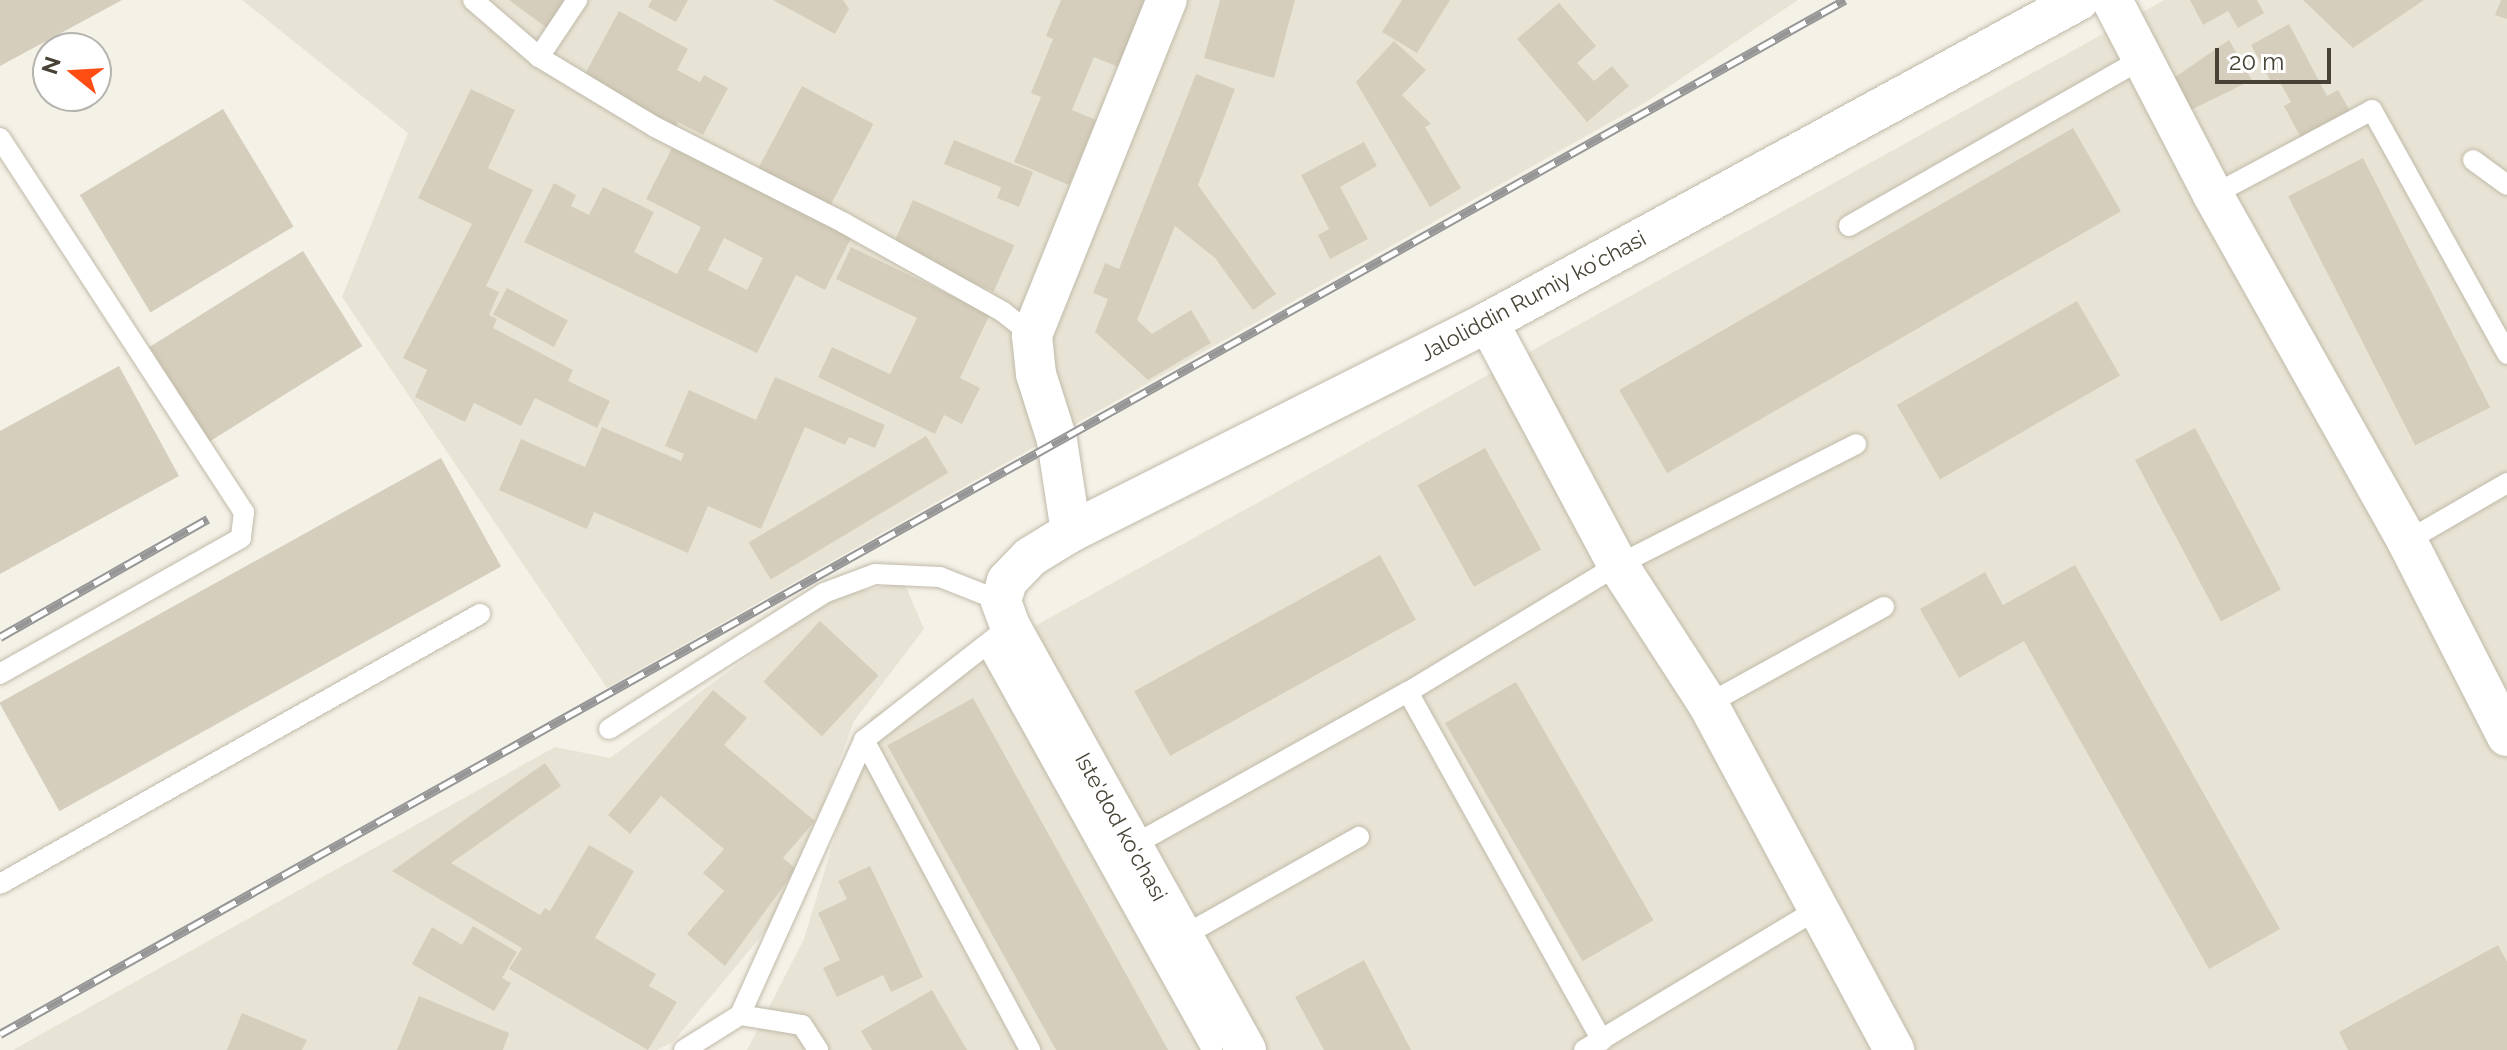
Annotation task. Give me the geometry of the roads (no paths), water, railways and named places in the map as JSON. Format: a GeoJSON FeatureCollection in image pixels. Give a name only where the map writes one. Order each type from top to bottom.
{"type":"FeatureCollection","features":[{"type":"Feature","properties":{"kind":"street"},"geometry":{"type":"LineString","coordinates":[[1071,532],[1032,335],[1167,0]]}},
{"type":"Feature","properties":{"kind":"street","name":"Jaloliddin Rumiy koʻchasi"},"geometry":{"type":"LineString","coordinates":[[999,624],[1007,581],[1030,557],[1071,532],[1488,322],[2079,0]]}},
{"type":"Feature","properties":{"kind":"street"},"geometry":{"type":"LineString","coordinates":[[2112,0],[2213,195],[2407,541],[2507,736]]}},
{"type":"Feature","properties":{"kind":"street"},"geometry":{"type":"LineString","coordinates":[[1488,322],[1618,565],[1708,704],[1894,1050]]}},
{"type":"Feature","properties":{"kind":"street","name":"Iste'dod ko'chasi"},"geometry":{"type":"LineString","coordinates":[[999,624],[1132,846],[1246,1050]]}},
{"type":"Feature","properties":{"kind":"lane"},"geometry":{"type":"LineString","coordinates":[[473,0],[539,57],[655,127],[1003,312],[1032,335]]}},
{"type":"Feature","properties":{"kind":"lane"},"geometry":{"type":"LineString","coordinates":[[539,57],[577,0]]}},
{"type":"Feature","properties":{"kind":"lane"},"geometry":{"type":"LineString","coordinates":[[1849,226],[2142,59]]}},
{"type":"Feature","properties":{"kind":"lane"},"geometry":{"type":"LineString","coordinates":[[2213,195],[2372,110],[2507,354]]}},
{"type":"Feature","properties":{"kind":"lane"},"geometry":{"type":"LineString","coordinates":[[0,138],[244,512],[241,538],[0,674]]}},
{"type":"Feature","properties":{"kind":"lane"},"geometry":{"type":"LineString","coordinates":[[2473,160],[2507,185]]}},
{"type":"Feature","properties":{"kind":"lane"},"geometry":{"type":"LineString","coordinates":[[1132,846],[1408,692],[1618,565],[1856,444]]}},
{"type":"Feature","properties":{"kind":"lane"},"geometry":{"type":"LineString","coordinates":[[2407,541],[2507,483]]}},
{"type":"Feature","properties":{"kind":"lane"},"geometry":{"type":"LineString","coordinates":[[609,729],[824,593],[875,574],[940,577],[999,624],[1212,1050]]}},
{"type":"Feature","properties":{"kind":"lane"},"geometry":{"type":"LineString","coordinates":[[1708,704],[1884,607]]}},
{"type":"Feature","properties":{"kind":"lane"},"geometry":{"type":"LineString","coordinates":[[0,884],[480,614]]}},
{"type":"Feature","properties":{"kind":"lane"},"geometry":{"type":"LineString","coordinates":[[684,1050],[740,1015],[864,740],[999,624]]}},
{"type":"Feature","properties":{"kind":"lane"},"geometry":{"type":"LineString","coordinates":[[1408,692],[1593,1045],[1819,908]]}},
{"type":"Feature","properties":{"kind":"lane"},"geometry":{"type":"LineString","coordinates":[[864,740],[1030,1050]]}},
{"type":"Feature","properties":{"kind":"lane"},"geometry":{"type":"LineString","coordinates":[[1183,936],[1359,837]]}},
{"type":"Feature","properties":{"kind":"lane"},"geometry":{"type":"LineString","coordinates":[[740,1015],[802,1025],[818,1050]]}},
{"type":"Feature","properties":{"kind":"railway"},"geometry":{"type":"LineString","coordinates":[[0,1034],[1845,0]]}},
{"type":"Feature","properties":{"kind":"railway"},"geometry":{"type":"LineString","coordinates":[[0,637],[208,519]]}}]}
